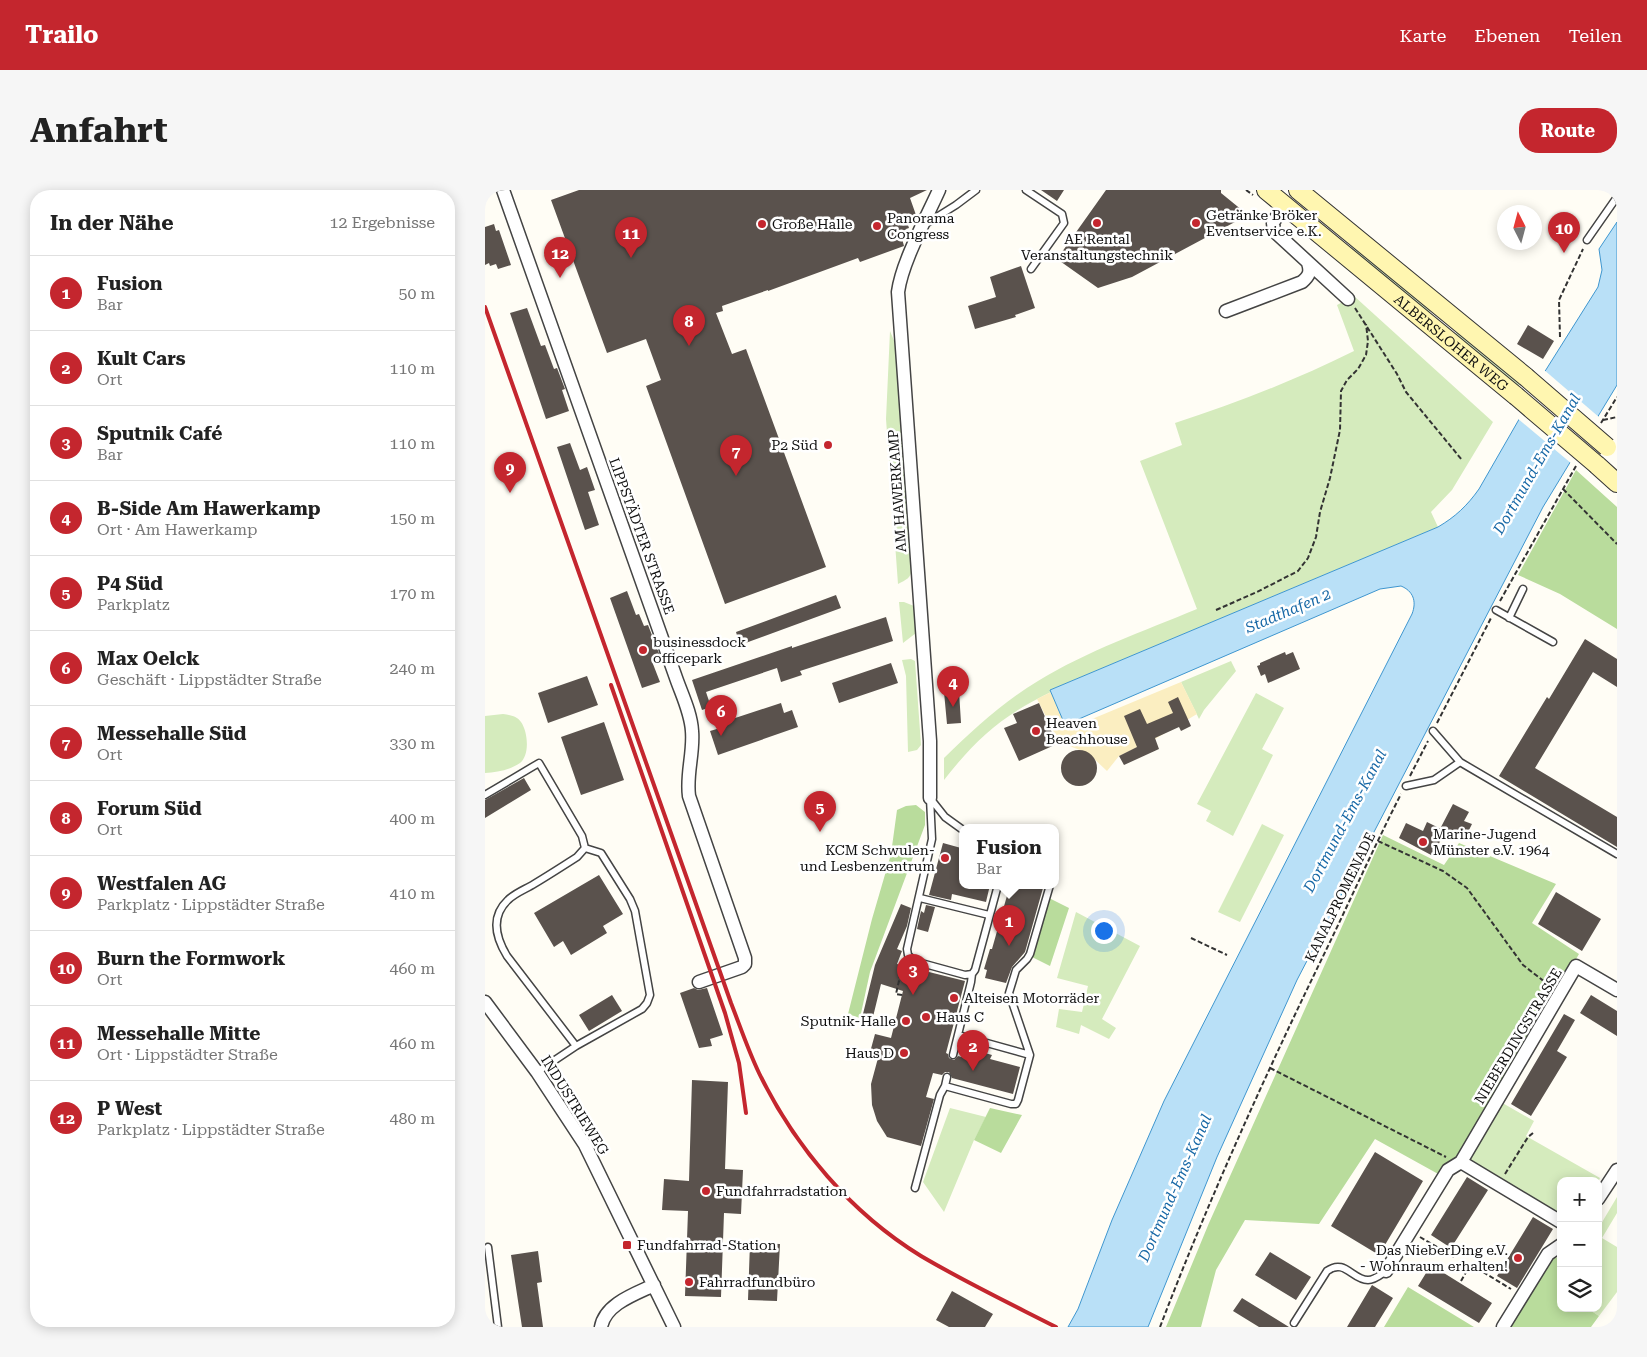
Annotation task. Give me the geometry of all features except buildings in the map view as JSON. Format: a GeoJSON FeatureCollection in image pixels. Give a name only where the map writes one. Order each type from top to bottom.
{"type":"FeatureCollection","features":[{"type":"Feature","properties":{"kind":"main road","name":"ALBERSLOHER WEG"},"geometry":{"type":"LineString","coordinates":[[1266,190],[1516,396],[1617,483]]}},
{"type":"Feature","properties":{"kind":"main road","name":"ALBERSLOHER WEG"},"geometry":{"type":"LineString","coordinates":[[1284,204],[1297,190],[1612,451]]}},
{"type":"Feature","properties":{"kind":"street","name":"LIPPSTÄDTER STRASSE"},"geometry":{"type":"LineString","coordinates":[[503,190],[691,723],[692,741],[687,786],[689,796],[745,958],[745,964],[742,967],[699,982]]}},
{"type":"Feature","properties":{"kind":"street","name":"AM HAWERKAMP"},"geometry":{"type":"LineString","coordinates":[[930,798],[930,741],[898,301],[899,281],[939,190]]}},
{"type":"Feature","properties":{"kind":"street","name":"ALBERSLOHER WEG"},"geometry":{"type":"LineString","coordinates":[[1284,204],[1276,214],[1273,223],[1274,231],[1348,299]]}},
{"type":"Feature","properties":{"kind":"street"},"geometry":{"type":"LineString","coordinates":[[1227,311],[1302,282],[1308,276],[1310,270],[1308,263]]}},
{"type":"Feature","properties":{"kind":"street","name":"NIEBERDINGSTRASSE"},"geometry":{"type":"LineString","coordinates":[[1386,1271],[1448,1170],[1461,1162],[1577,966],[1617,990]]}},
{"type":"Feature","properties":{"kind":"street","name":"INDUSTRIEWEG"},"geometry":{"type":"LineString","coordinates":[[485,1002],[537,1072],[585,1145],[674,1327]]}},
{"type":"Feature","properties":{"kind":"street"},"geometry":{"type":"LineString","coordinates":[[1461,1162],[1557,1220]]}},
{"type":"Feature","properties":{"kind":"street"},"geometry":{"type":"LineString","coordinates":[[1602,1193],[1617,1170]]}},
{"type":"Feature","properties":{"kind":"street"},"geometry":{"type":"LineString","coordinates":[[1503,1327],[1548,1254],[1557,1248]]}},
{"type":"Feature","properties":{"kind":"street"},"geometry":{"type":"LineString","coordinates":[[601,1327],[602,1322],[618,1304],[654,1285]]}},
{"type":"Feature","properties":{"kind":"lane"},"geometry":{"type":"LineString","coordinates":[[923,225],[957,205],[977,190]]}},
{"type":"Feature","properties":{"kind":"lane"},"geometry":{"type":"LineString","coordinates":[[1026,190],[1062,214],[1063,223],[1031,269]]}},
{"type":"Feature","properties":{"kind":"lane"},"geometry":{"type":"LineString","coordinates":[[1587,240],[1617,196]]}},
{"type":"Feature","properties":{"kind":"lane"},"geometry":{"type":"LineString","coordinates":[[1509,618],[1523,589]]}},
{"type":"Feature","properties":{"kind":"lane"},"geometry":{"type":"LineString","coordinates":[[1496,610],[1553,642]]}},
{"type":"Feature","properties":{"kind":"lane"},"geometry":{"type":"LineString","coordinates":[[1433,731],[1460,762],[1617,854]]}},
{"type":"Feature","properties":{"kind":"lane"},"geometry":{"type":"LineString","coordinates":[[1406,786],[1434,780],[1460,762]]}},
{"type":"Feature","properties":{"kind":"lane"},"geometry":{"type":"LineString","coordinates":[[485,795],[539,763],[582,836],[585,848]]}},
{"type":"Feature","properties":{"kind":"lane"},"geometry":{"type":"LineString","coordinates":[[930,798],[945,817],[959,827]]}},
{"type":"Feature","properties":{"kind":"lane","name":"AM HAWERKAMP"},"geometry":{"type":"LineString","coordinates":[[908,955],[907,949],[932,839],[930,798]]}},
{"type":"Feature","properties":{"kind":"lane"},"geometry":{"type":"LineString","coordinates":[[575,1046],[499,944],[496,922],[499,911],[508,900],[577,857],[585,848]]}},
{"type":"Feature","properties":{"kind":"lane"},"geometry":{"type":"LineString","coordinates":[[537,1072],[575,1046],[642,1009],[650,995],[639,928],[630,899],[601,853],[585,848]]}},
{"type":"Feature","properties":{"kind":"lane"},"geometry":{"type":"LineString","coordinates":[[953,1055],[971,982],[971,974],[975,970],[997,889]]}},
{"type":"Feature","properties":{"kind":"lane"},"geometry":{"type":"LineString","coordinates":[[945,1086],[1016,1104],[1030,1055],[1009,993],[1016,970],[1027,959],[1049,889]]}},
{"type":"Feature","properties":{"kind":"lane"},"geometry":{"type":"LineString","coordinates":[[920,898],[989,915]]}},
{"type":"Feature","properties":{"kind":"lane"},"geometry":{"type":"LineString","coordinates":[[908,955],[914,961],[971,974]]}},
{"type":"Feature","properties":{"kind":"lane"},"geometry":{"type":"LineString","coordinates":[[959,1036],[1030,1055]]}},
{"type":"Feature","properties":{"kind":"lane"},"geometry":{"type":"LineString","coordinates":[[915,1188],[940,1095],[945,1086],[947,1076]]}},
{"type":"Feature","properties":{"kind":"lane"},"geometry":{"type":"LineString","coordinates":[[488,1247],[497,1327]]}},
{"type":"Feature","properties":{"kind":"lane"},"geometry":{"type":"LineString","coordinates":[[1294,1322],[1327,1271],[1331,1268],[1339,1266],[1367,1280],[1374,1279],[1386,1271]]}},
{"type":"Feature","properties":{"kind":"path"},"geometry":{"type":"LineString","coordinates":[[1560,337],[1559,300],[1587,240]]}},
{"type":"Feature","properties":{"kind":"path"},"geometry":{"type":"LineString","coordinates":[[1348,299],[1366,324],[1406,392],[1461,460]]}},
{"type":"Feature","properties":{"kind":"path"},"geometry":{"type":"LineString","coordinates":[[1216,610],[1298,571],[1308,558],[1316,537],[1320,512],[1330,478],[1340,430],[1341,390],[1347,380],[1358,369],[1366,355],[1368,341],[1366,324]]}},
{"type":"Feature","properties":{"kind":"path"},"geometry":{"type":"LineString","coordinates":[[1617,397],[1613,403],[1617,406]]}},
{"type":"Feature","properties":{"kind":"path"},"geometry":{"type":"LineString","coordinates":[[1603,420],[1617,417]]}},
{"type":"Feature","properties":{"kind":"path","name":"KANALPROMENADE"},"geometry":{"type":"LineString","coordinates":[[1160,1327],[1185,1260],[1270,1068],[1378,841],[1412,771],[1496,610],[1563,489],[1617,544]]}},
{"type":"Feature","properties":{"kind":"path"},"geometry":{"type":"LineString","coordinates":[[1378,841],[1443,871],[1467,888],[1523,965],[1560,993]]}},
{"type":"Feature","properties":{"kind":"path"},"geometry":{"type":"LineString","coordinates":[[1191,938],[1227,955]]}},
{"type":"Feature","properties":{"kind":"path"},"geometry":{"type":"LineString","coordinates":[[902,995],[896,994],[904,960],[908,955]]}},
{"type":"Feature","properties":{"kind":"path"},"geometry":{"type":"LineString","coordinates":[[1270,1068],[1447,1157]]}},
{"type":"Feature","properties":{"kind":"path"},"geometry":{"type":"LineString","coordinates":[[1498,1185],[1533,1133]]}},
{"type":"Feature","properties":{"kind":"path"},"geometry":{"type":"LineString","coordinates":[[1411,1232],[1454,1257]]}},
{"type":"Feature","properties":{"kind":"path"},"geometry":{"type":"LineString","coordinates":[[1461,1281],[1470,1265]]}},
{"type":"Feature","properties":{"kind":"path"},"geometry":{"type":"LineString","coordinates":[[1483,1272],[1523,1296]]}},
{"type":"Feature","properties":{"kind":"green space"},"geometry":{"type":"Polygon","coordinates":[[[1326,227],[1346,244],[1380,264],[1432,307],[1428,315],[1324,230],[1326,227]]]}},
{"type":"Feature","properties":{"kind":"green space"},"geometry":{"type":"Polygon","coordinates":[[[1354,296],[1493,422],[1452,490],[1431,512],[1438,527],[1050,690],[1051,692],[1004,719],[991,729],[967,752],[944,780],[944,758],[989,717],[1025,689],[1076,660],[1197,609],[1140,461],[1182,445],[1175,423],[1266,390],[1354,351],[1337,305],[1354,296]]]}},
{"type":"Feature","properties":{"kind":"green space"},"geometry":{"type":"Polygon","coordinates":[[[1459,329],[1521,381],[1517,389],[1454,337],[1459,329]]]}},
{"type":"Feature","properties":{"kind":"green space"},"geometry":{"type":"Polygon","coordinates":[[[890,331],[895,343],[898,375],[912,569],[909,577],[898,584],[886,419],[890,331]]]}},
{"type":"Feature","properties":{"kind":"green space"},"geometry":{"type":"Polygon","coordinates":[[[1576,470],[1617,507],[1617,629],[1560,594],[1518,575],[1576,470]]]}},
{"type":"Feature","properties":{"kind":"green space"},"geometry":{"type":"Polygon","coordinates":[[[899,602],[914,606],[916,633],[903,643],[899,602]]]}},
{"type":"Feature","properties":{"kind":"green space"},"geometry":{"type":"Polygon","coordinates":[[[911,659],[915,661],[921,745],[917,750],[908,752],[906,676],[902,660],[911,659]]]}},
{"type":"Feature","properties":{"kind":"green space"},"geometry":{"type":"Polygon","coordinates":[[[1231,661],[1236,671],[1204,710],[1199,719],[1181,682],[1231,661]]]}},
{"type":"Feature","properties":{"kind":"green space"},"geometry":{"type":"Polygon","coordinates":[[[1256,693],[1284,708],[1262,749],[1273,755],[1233,836],[1206,821],[1211,811],[1197,804],[1256,693]]]}},
{"type":"Feature","properties":{"kind":"green space"},"geometry":{"type":"Polygon","coordinates":[[[511,715],[519,720],[525,732],[527,749],[520,763],[499,771],[485,773],[485,716],[511,715]]]}},
{"type":"Feature","properties":{"kind":"green space"},"geometry":{"type":"Polygon","coordinates":[[[916,805],[925,812],[925,825],[870,972],[860,1018],[848,1014],[891,854],[897,810],[906,806],[916,805]]]}},
{"type":"Feature","properties":{"kind":"green space"},"geometry":{"type":"Polygon","coordinates":[[[1262,824],[1284,835],[1240,922],[1218,912],[1262,824]]]}},
{"type":"Feature","properties":{"kind":"green space"},"geometry":{"type":"Polygon","coordinates":[[[1383,835],[1444,865],[1459,843],[1556,884],[1532,923],[1579,954],[1459,1158],[1440,1175],[1375,1139],[1319,1224],[1245,1220],[1216,1270],[1201,1327],[1166,1327],[1209,1223],[1383,835]]]}},
{"type":"Feature","properties":{"kind":"green space"},"geometry":{"type":"Polygon","coordinates":[[[1049,898],[1069,908],[1050,966],[1032,957],[1049,898]]]}},
{"type":"Feature","properties":{"kind":"green space"},"geometry":{"type":"Polygon","coordinates":[[[1076,912],[1140,946],[1102,1019],[1116,1028],[1109,1039],[1081,1025],[1079,1034],[1056,1027],[1059,1009],[1082,1012],[1088,986],[1057,978],[1076,912]]]}},
{"type":"Feature","properties":{"kind":"green space"},"geometry":{"type":"Polygon","coordinates":[[[1499,1101],[1534,1121],[1526,1136],[1598,1177],[1557,1177],[1557,1213],[1466,1161],[1499,1101]]]}},
{"type":"Feature","properties":{"kind":"green space"},"geometry":{"type":"Polygon","coordinates":[[[950,1108],[986,1117],[974,1140],[944,1212],[923,1182],[950,1108]]]}},
{"type":"Feature","properties":{"kind":"green space"},"geometry":{"type":"Polygon","coordinates":[[[990,1108],[1022,1115],[1001,1153],[974,1140],[990,1108]]]}},
{"type":"Feature","properties":{"kind":"green space"},"geometry":{"type":"Polygon","coordinates":[[[1617,1197],[1617,1213],[1602,1238],[1602,1222],[1617,1197]]]}},
{"type":"Feature","properties":{"kind":"green space"},"geometry":{"type":"Polygon","coordinates":[[[1602,1238],[1617,1247],[1617,1292],[1602,1312],[1602,1238]]]}},
{"type":"Feature","properties":{"kind":"green space"},"geometry":{"type":"Polygon","coordinates":[[[1553,1255],[1557,1258],[1557,1312],[1593,1312],[1599,1316],[1591,1327],[1510,1327],[1553,1255]]]}},
{"type":"Feature","properties":{"kind":"green space"},"geometry":{"type":"Polygon","coordinates":[[[1408,1287],[1474,1327],[1384,1327],[1408,1287]]]}},
{"type":"Feature","properties":{"kind":"green space"},"geometry":{"type":"Polygon","coordinates":[[[1593,1312],[1602,1312],[1599,1316],[1593,1312]]]}},
{"type":"Feature","properties":{"kind":"sand"},"geometry":{"type":"Polygon","coordinates":[[[1181,682],[1197,714],[1155,739],[1119,756],[1107,771],[1088,753],[1064,744],[1056,736],[1037,699],[1051,692],[1068,729],[1181,682]]]}},
{"type":"Feature","properties":{"kind":"water"},"geometry":{"type":"Polygon","coordinates":[[[1617,222],[1617,385],[1543,507],[1297,980],[1217,1157],[1148,1327],[1068,1327],[1078,1309],[1112,1220],[1164,1101],[1412,614],[1413,597],[1401,586],[1380,589],[1065,725],[1050,690],[1438,527],[1455,515],[1479,489],[1533,395],[1537,384],[1598,287],[1602,270],[1599,249],[1617,222]]]}},
{"type":"Feature","properties":{"kind":"pier"},"geometry":{"type":"Polygon","coordinates":[[[1543,369],[1600,418],[1572,464],[1517,418],[1543,369]]]}},
{"type":"Feature","properties":{"kind":"railway"},"geometry":{"type":"LineString","coordinates":[[485,307],[731,1003],[755,1064],[773,1100],[790,1127],[827,1176],[871,1220],[921,1256],[971,1284],[1056,1327]]}},
{"type":"Feature","properties":{"kind":"railway"},"geometry":{"type":"LineString","coordinates":[[611,685],[725,1013],[739,1063],[746,1113]]}},
{"type":"Feature","properties":{"kind":"place","name":"AE Rental Veranstaltungstechnik"},"geometry":{"type":"Point","coordinates":[1097,223]}},
{"type":"Feature","properties":{"kind":"place","name":"Getränke Bröker Eventservice e.K."},"geometry":{"type":"Point","coordinates":[1196,223]}},
{"type":"Feature","properties":{"kind":"place","name":"Große Halle"},"geometry":{"type":"Point","coordinates":[762,224]}},
{"type":"Feature","properties":{"kind":"place","name":"Panorama Congress"},"geometry":{"type":"Point","coordinates":[877,226]}},
{"type":"Feature","properties":{"kind":"place","name":"Burn the Formwork"},"geometry":{"type":"Point","coordinates":[1564,253]}},
{"type":"Feature","properties":{"kind":"place","name":"Messehalle Mitte"},"geometry":{"type":"Point","coordinates":[631,258]}},
{"type":"Feature","properties":{"kind":"place","name":"P West"},"geometry":{"type":"Point","coordinates":[560,278]}},
{"type":"Feature","properties":{"kind":"place","name":"Forum Süd"},"geometry":{"type":"Point","coordinates":[689,346]}},
{"type":"Feature","properties":{"kind":"place","name":"P2 Süd"},"geometry":{"type":"Point","coordinates":[828,445]}},
{"type":"Feature","properties":{"kind":"place","name":"Messehalle Süd"},"geometry":{"type":"Point","coordinates":[736,476]}},
{"type":"Feature","properties":{"kind":"place","name":"Westfalen AG"},"geometry":{"type":"Point","coordinates":[510,493]}},
{"type":"Feature","properties":{"kind":"place","name":"businessdock officepark"},"geometry":{"type":"Point","coordinates":[643,650]}},
{"type":"Feature","properties":{"kind":"place","name":"B-Side Am Hawerkamp"},"geometry":{"type":"Point","coordinates":[953,707]}},
{"type":"Feature","properties":{"kind":"place","name":"Heaven Beachhouse"},"geometry":{"type":"Point","coordinates":[1036,731]}},
{"type":"Feature","properties":{"kind":"place","name":"Max Oelck"},"geometry":{"type":"Point","coordinates":[721,736]}},
{"type":"Feature","properties":{"kind":"place","name":"P4 Süd"},"geometry":{"type":"Point","coordinates":[820,832]}},
{"type":"Feature","properties":{"kind":"place","name":"Marine-Jugend Münster e.V. 1964"},"geometry":{"type":"Point","coordinates":[1423,842]}},
{"type":"Feature","properties":{"kind":"place","name":"KCM Schwulen- und Lesbenzentrum"},"geometry":{"type":"Point","coordinates":[945,858]}},
{"type":"Feature","properties":{"kind":"place","name":"Fusion"},"geometry":{"type":"Point","coordinates":[1009,946]}},
{"type":"Feature","properties":{"kind":"place","name":"Sputnik Café"},"geometry":{"type":"Point","coordinates":[913,995]}},
{"type":"Feature","properties":{"kind":"place","name":"Alteisen Motorräder"},"geometry":{"type":"Point","coordinates":[954,998]}},
{"type":"Feature","properties":{"kind":"place","name":"Haus C"},"geometry":{"type":"Point","coordinates":[926,1017]}},
{"type":"Feature","properties":{"kind":"place","name":"Sputnik-Halle"},"geometry":{"type":"Point","coordinates":[906,1021]}},
{"type":"Feature","properties":{"kind":"place","name":"Haus D"},"geometry":{"type":"Point","coordinates":[904,1053]}},
{"type":"Feature","properties":{"kind":"place","name":"Kult Cars"},"geometry":{"type":"Point","coordinates":[973,1071]}},
{"type":"Feature","properties":{"kind":"place","name":"Fundfahrradstation"},"geometry":{"type":"Point","coordinates":[706,1191]}},
{"type":"Feature","properties":{"kind":"place","name":"Fundfahrrad-Station"},"geometry":{"type":"Point","coordinates":[627,1245]}},
{"type":"Feature","properties":{"kind":"place","name":"Das NieberDing e.V. - Wohnraum erhalten!"},"geometry":{"type":"Point","coordinates":[1518,1258]}},
{"type":"Feature","properties":{"kind":"place","name":"Fahrradfundbüro"},"geometry":{"type":"Point","coordinates":[689,1282]}},
{"type":"Feature","properties":{"kind":"water label","name":"Dortmund-Ems-Kanal"},"geometry":{"type":"Point","coordinates":[1537,464]}},
{"type":"Feature","properties":{"kind":"water label","name":"Stadthafen 2"},"geometry":{"type":"Point","coordinates":[1288,611]}},
{"type":"Feature","properties":{"kind":"water label","name":"Dortmund-Ems-Kanal"},"geometry":{"type":"Point","coordinates":[1345,821]}},
{"type":"Feature","properties":{"kind":"water label","name":"Dortmund-Ems-Kanal"},"geometry":{"type":"Point","coordinates":[1175,1188]}}]}
